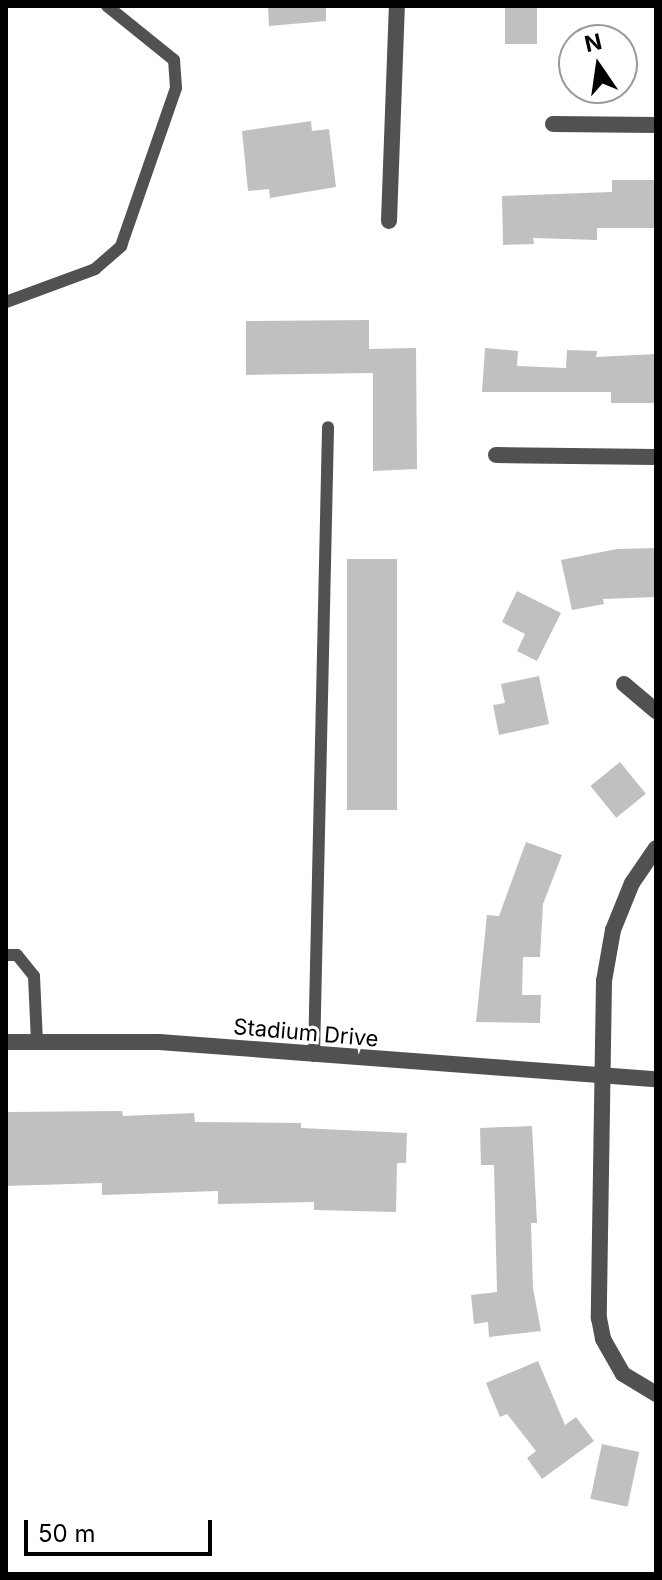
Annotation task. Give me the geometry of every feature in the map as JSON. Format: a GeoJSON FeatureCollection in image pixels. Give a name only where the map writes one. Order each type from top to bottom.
{"type":"FeatureCollection","features":[{"type":"Feature","properties":{"kind":"street"},"geometry":{"type":"LineString","coordinates":[[389,221],[397,6]]}},
{"type":"Feature","properties":{"kind":"street"},"geometry":{"type":"LineString","coordinates":[[553,124],[656,125]]}},
{"type":"Feature","properties":{"kind":"street"},"geometry":{"type":"LineString","coordinates":[[496,455],[656,457]]}},
{"type":"Feature","properties":{"kind":"street"},"geometry":{"type":"LineString","coordinates":[[624,684],[656,711]]}},
{"type":"Feature","properties":{"kind":"street"},"geometry":{"type":"LineString","coordinates":[[656,848],[632,883],[613,930],[604,981],[599,1318],[603,1339],[623,1374],[656,1394]]}},
{"type":"Feature","properties":{"kind":"street","name":"Stadium Drive"},"geometry":{"type":"LineString","coordinates":[[6,1042],[159,1042],[314,1056],[656,1079]]}},
{"type":"Feature","properties":{"kind":"lane"},"geometry":{"type":"LineString","coordinates":[[6,302],[95,269],[121,246],[176,88],[174,60],[107,6]]}},
{"type":"Feature","properties":{"kind":"lane"},"geometry":{"type":"LineString","coordinates":[[314,1056],[328,427]]}},
{"type":"Feature","properties":{"kind":"lane"},"geometry":{"type":"LineString","coordinates":[[6,955],[17,955],[34,976],[37,1041]]}},
{"type":"Feature","properties":{"kind":"building"},"geometry":{"type":"Polygon","coordinates":[[[268,6],[326,6],[326,21],[269,26],[268,6]]]}},
{"type":"Feature","properties":{"kind":"building"},"geometry":{"type":"Polygon","coordinates":[[[505,6],[537,6],[537,44],[505,44],[505,6]]]}},
{"type":"Feature","properties":{"kind":"building"},"geometry":{"type":"Polygon","coordinates":[[[311,121],[312,131],[329,129],[336,187],[270,198],[269,189],[248,191],[242,131],[311,121]]]}},
{"type":"Feature","properties":{"kind":"building"},"geometry":{"type":"Polygon","coordinates":[[[612,180],[656,180],[656,228],[597,228],[597,240],[533,238],[534,244],[503,245],[502,196],[612,192],[612,180]]]}},
{"type":"Feature","properties":{"kind":"building"},"geometry":{"type":"Polygon","coordinates":[[[369,320],[369,349],[416,348],[417,469],[373,471],[373,373],[246,375],[246,321],[369,320]]]}},
{"type":"Feature","properties":{"kind":"building"},"geometry":{"type":"Polygon","coordinates":[[[485,348],[518,351],[517,366],[566,368],[567,350],[597,351],[596,357],[656,354],[656,403],[611,403],[611,392],[482,392],[485,348]]]}},
{"type":"Feature","properties":{"kind":"building"},"geometry":{"type":"Polygon","coordinates":[[[656,548],[656,597],[603,599],[604,604],[572,610],[561,560],[617,549],[656,548]]]}},
{"type":"Feature","properties":{"kind":"building"},"geometry":{"type":"Polygon","coordinates":[[[347,559],[397,559],[397,810],[347,810],[347,559]]]}},
{"type":"Feature","properties":{"kind":"building"},"geometry":{"type":"Polygon","coordinates":[[[517,591],[561,613],[537,661],[517,651],[525,634],[502,622],[517,591]]]}},
{"type":"Feature","properties":{"kind":"building"},"geometry":{"type":"Polygon","coordinates":[[[539,676],[549,724],[499,735],[493,705],[505,703],[501,684],[539,676]]]}},
{"type":"Feature","properties":{"kind":"building"},"geometry":{"type":"Polygon","coordinates":[[[620,762],[646,794],[616,818],[590,786],[620,762]]]}},
{"type":"Feature","properties":{"kind":"building"},"geometry":{"type":"Polygon","coordinates":[[[526,842],[562,855],[543,904],[540,957],[523,957],[522,995],[541,995],[540,1023],[476,1022],[487,915],[499,916],[526,842]]]}},
{"type":"Feature","properties":{"kind":"building"},"geometry":{"type":"Polygon","coordinates":[[[122,1111],[123,1116],[194,1113],[195,1122],[301,1123],[301,1128],[407,1133],[406,1163],[397,1163],[396,1212],[314,1210],[314,1202],[218,1204],[218,1191],[102,1195],[102,1183],[6,1186],[6,1112],[122,1111]]]}},
{"type":"Feature","properties":{"kind":"building"},"geometry":{"type":"Polygon","coordinates":[[[532,1126],[537,1223],[531,1223],[533,1288],[541,1331],[489,1337],[488,1322],[474,1324],[471,1295],[497,1292],[494,1165],[481,1165],[480,1128],[532,1126]]]}},
{"type":"Feature","properties":{"kind":"building"},"geometry":{"type":"Polygon","coordinates":[[[538,1361],[565,1425],[576,1417],[594,1441],[542,1479],[527,1458],[536,1451],[507,1414],[500,1417],[486,1383],[538,1361]]]}},
{"type":"Feature","properties":{"kind":"building"},"geometry":{"type":"Polygon","coordinates":[[[602,1444],[639,1452],[628,1507],[590,1499],[602,1444]]]}}]}
